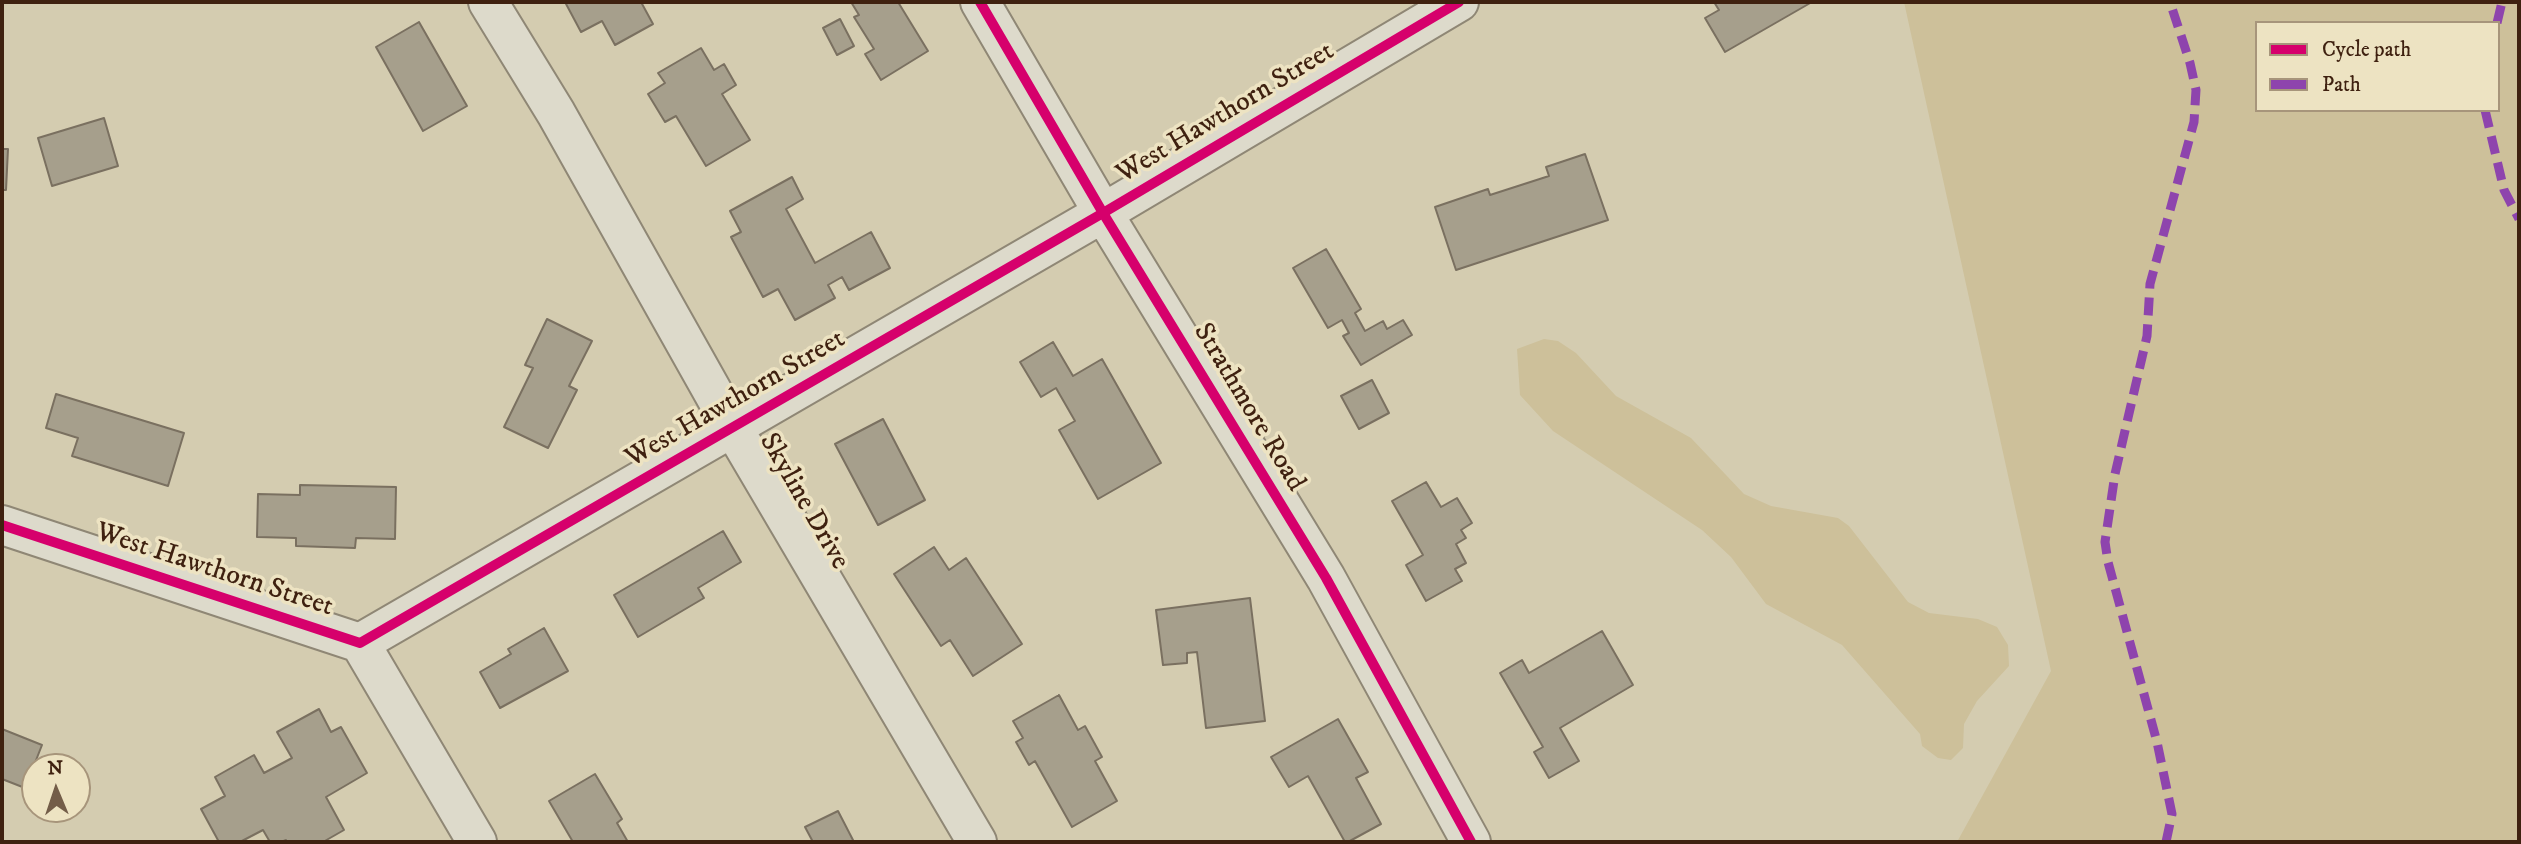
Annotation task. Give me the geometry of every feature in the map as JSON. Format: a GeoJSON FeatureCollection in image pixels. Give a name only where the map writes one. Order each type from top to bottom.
{"type":"FeatureCollection","features":[{"type":"Feature","properties":{"kind":"street","name":"Skyline Drive"},"geometry":{"type":"LineString","coordinates":[[488,2],[556,113],[733,428],[977,842]]}},
{"type":"Feature","properties":{"kind":"street","name":"Strathmore Road"},"geometry":{"type":"LineString","coordinates":[[980,2],[1103,214],[1326,578],[1471,842]]}},
{"type":"Feature","properties":{"kind":"street","name":"West Hawthorn Street"},"geometry":{"type":"LineString","coordinates":[[2,526],[360,643],[1103,214],[1459,2]]}},
{"type":"Feature","properties":{"kind":"street"},"geometry":{"type":"LineString","coordinates":[[360,643],[477,842]]}},
{"type":"Feature","properties":{"kind":"shaded area"},"geometry":{"type":"Polygon","coordinates":[[[1904,2],[2519,2],[2519,842],[1957,842],[2051,671],[1904,2]]]}},
{"type":"Feature","properties":{"kind":"shaded area"},"geometry":{"type":"Polygon","coordinates":[[[1544,339],[1558,341],[1576,353],[1616,396],[1691,438],[1744,494],[1771,506],[1838,518],[1849,526],[1908,602],[1929,613],[1978,619],[1997,627],[2008,645],[2009,666],[1977,701],[1964,724],[1963,748],[1951,760],[1938,758],[1922,746],[1920,734],[1842,645],[1766,604],[1731,557],[1702,530],[1553,431],[1520,395],[1517,349],[1544,339]]]}},
{"type":"Feature","properties":{"kind":"building"},"geometry":{"type":"Polygon","coordinates":[[[565,2],[641,2],[653,24],[615,45],[602,21],[581,32],[565,2]]]}},
{"type":"Feature","properties":{"kind":"building"},"geometry":{"type":"Polygon","coordinates":[[[851,2],[898,2],[928,51],[881,80],[865,54],[874,49],[854,17],[859,15],[851,2]]]}},
{"type":"Feature","properties":{"kind":"building"},"geometry":{"type":"Polygon","coordinates":[[[1714,2],[1812,2],[1725,52],[1705,18],[1719,10],[1714,2]]]}},
{"type":"Feature","properties":{"kind":"building"},"geometry":{"type":"Polygon","coordinates":[[[840,19],[854,46],[837,55],[823,28],[840,19]]]}},
{"type":"Feature","properties":{"kind":"building"},"geometry":{"type":"Polygon","coordinates":[[[419,22],[467,106],[423,131],[376,47],[419,22]]]}},
{"type":"Feature","properties":{"kind":"building"},"geometry":{"type":"Polygon","coordinates":[[[701,48],[714,70],[724,64],[736,85],[722,94],[750,140],[706,166],[676,116],[665,122],[648,94],[665,83],[658,73],[701,48]]]}},
{"type":"Feature","properties":{"kind":"building"},"geometry":{"type":"Polygon","coordinates":[[[104,118],[118,166],[52,186],[38,138],[104,118]]]}},
{"type":"Feature","properties":{"kind":"building"},"geometry":{"type":"Polygon","coordinates":[[[2,149],[8,149],[6,190],[2,190],[2,149]]]}},
{"type":"Feature","properties":{"kind":"building"},"geometry":{"type":"Polygon","coordinates":[[[1585,154],[1608,220],[1456,270],[1435,207],[1488,189],[1490,195],[1549,176],[1546,167],[1585,154]]]}},
{"type":"Feature","properties":{"kind":"building"},"geometry":{"type":"Polygon","coordinates":[[[792,177],[803,199],[786,209],[815,263],[871,232],[890,268],[849,290],[842,277],[828,285],[835,298],[795,320],[778,289],[763,297],[731,237],[741,232],[730,211],[792,177]]]}},
{"type":"Feature","properties":{"kind":"building"},"geometry":{"type":"Polygon","coordinates":[[[1326,249],[1361,309],[1355,313],[1365,331],[1383,321],[1387,329],[1403,320],[1412,335],[1361,365],[1343,336],[1349,333],[1342,320],[1328,328],[1293,268],[1326,249]]]}},
{"type":"Feature","properties":{"kind":"building"},"geometry":{"type":"Polygon","coordinates":[[[547,319],[592,341],[569,386],[577,390],[548,448],[504,427],[533,368],[525,365],[547,319]]]}},
{"type":"Feature","properties":{"kind":"building"},"geometry":{"type":"Polygon","coordinates":[[[1053,342],[1073,376],[1102,359],[1161,463],[1098,499],[1059,430],[1075,421],[1056,388],[1041,397],[1020,362],[1053,342]]]}},
{"type":"Feature","properties":{"kind":"building"},"geometry":{"type":"Polygon","coordinates":[[[1372,380],[1389,413],[1359,429],[1341,396],[1372,380]]]}},
{"type":"Feature","properties":{"kind":"building"},"geometry":{"type":"Polygon","coordinates":[[[56,394],[184,433],[168,486],[72,456],[78,438],[46,428],[56,394]]]}},
{"type":"Feature","properties":{"kind":"building"},"geometry":{"type":"Polygon","coordinates":[[[883,419],[925,500],[878,525],[835,444],[883,419]]]}},
{"type":"Feature","properties":{"kind":"building"},"geometry":{"type":"Polygon","coordinates":[[[1426,482],[1441,507],[1457,498],[1472,523],[1461,530],[1466,538],[1456,544],[1466,563],[1455,569],[1462,581],[1426,601],[1406,565],[1423,555],[1392,501],[1426,482]]]}},
{"type":"Feature","properties":{"kind":"building"},"geometry":{"type":"Polygon","coordinates":[[[300,485],[396,487],[395,539],[356,538],[355,548],[296,546],[296,538],[257,537],[258,494],[300,495],[300,485]]]}},
{"type":"Feature","properties":{"kind":"building"},"geometry":{"type":"Polygon","coordinates":[[[723,531],[741,562],[698,588],[704,598],[638,637],[614,595],[723,531]]]}},
{"type":"Feature","properties":{"kind":"building"},"geometry":{"type":"Polygon","coordinates":[[[934,547],[949,570],[966,558],[1022,644],[973,676],[950,640],[941,646],[894,574],[934,547]]]}},
{"type":"Feature","properties":{"kind":"building"},"geometry":{"type":"Polygon","coordinates":[[[1250,598],[1265,721],[1206,728],[1197,652],[1187,653],[1187,663],[1163,665],[1156,610],[1250,598]]]}},
{"type":"Feature","properties":{"kind":"building"},"geometry":{"type":"Polygon","coordinates":[[[544,628],[568,671],[500,708],[480,672],[511,654],[508,649],[544,628]]]}},
{"type":"Feature","properties":{"kind":"building"},"geometry":{"type":"Polygon","coordinates":[[[1602,631],[1633,685],[1560,728],[1579,761],[1549,778],[1534,752],[1543,747],[1500,673],[1522,660],[1529,673],[1602,631]]]}},
{"type":"Feature","properties":{"kind":"building"},"geometry":{"type":"Polygon","coordinates":[[[1059,695],[1078,730],[1085,726],[1102,757],[1095,761],[1117,801],[1072,827],[1035,761],[1029,765],[1016,742],[1023,738],[1013,721],[1059,695]]]}},
{"type":"Feature","properties":{"kind":"building"},"geometry":{"type":"Polygon","coordinates":[[[319,709],[331,732],[341,727],[367,773],[326,797],[344,830],[323,842],[270,842],[263,830],[240,842],[219,842],[201,809],[225,796],[215,777],[254,755],[264,773],[292,758],[277,732],[319,709]]]}},
{"type":"Feature","properties":{"kind":"building"},"geometry":{"type":"Polygon","coordinates":[[[1338,719],[1368,772],[1356,778],[1381,824],[1348,842],[1345,842],[1308,776],[1289,787],[1271,757],[1338,719]]]}},
{"type":"Feature","properties":{"kind":"building"},"geometry":{"type":"Polygon","coordinates":[[[2,729],[42,745],[39,753],[21,753],[21,786],[2,779],[2,729]]]}},
{"type":"Feature","properties":{"kind":"building"},"geometry":{"type":"Polygon","coordinates":[[[595,774],[622,819],[617,823],[628,842],[573,842],[549,801],[595,774]]]}},
{"type":"Feature","properties":{"kind":"building"},"geometry":{"type":"Polygon","coordinates":[[[838,811],[854,842],[813,842],[805,827],[838,811]]]}},
{"type":"Feature","properties":{"kind":"marked path"},"geometry":{"type":"LineString","coordinates":[[2166,842],[2172,814],[2157,742],[2108,562],[2105,542],[2115,474],[2147,336],[2150,284],[2194,122],[2196,90],[2170,2]]}},
{"type":"Feature","properties":{"kind":"marked path"},"geometry":{"type":"LineString","coordinates":[[2497,21],[2502,2]]}},
{"type":"Feature","properties":{"kind":"marked path"},"geometry":{"type":"LineString","coordinates":[[2485,112],[2504,190],[2519,219]]}},
{"type":"Feature","properties":{"kind":"cycle path"},"geometry":{"type":"LineString","coordinates":[[980,2],[1103,213],[1326,578],[1471,842]]}},
{"type":"Feature","properties":{"kind":"cycle path"},"geometry":{"type":"LineString","coordinates":[[2,525],[360,643],[1103,213],[1459,2]]}}]}
